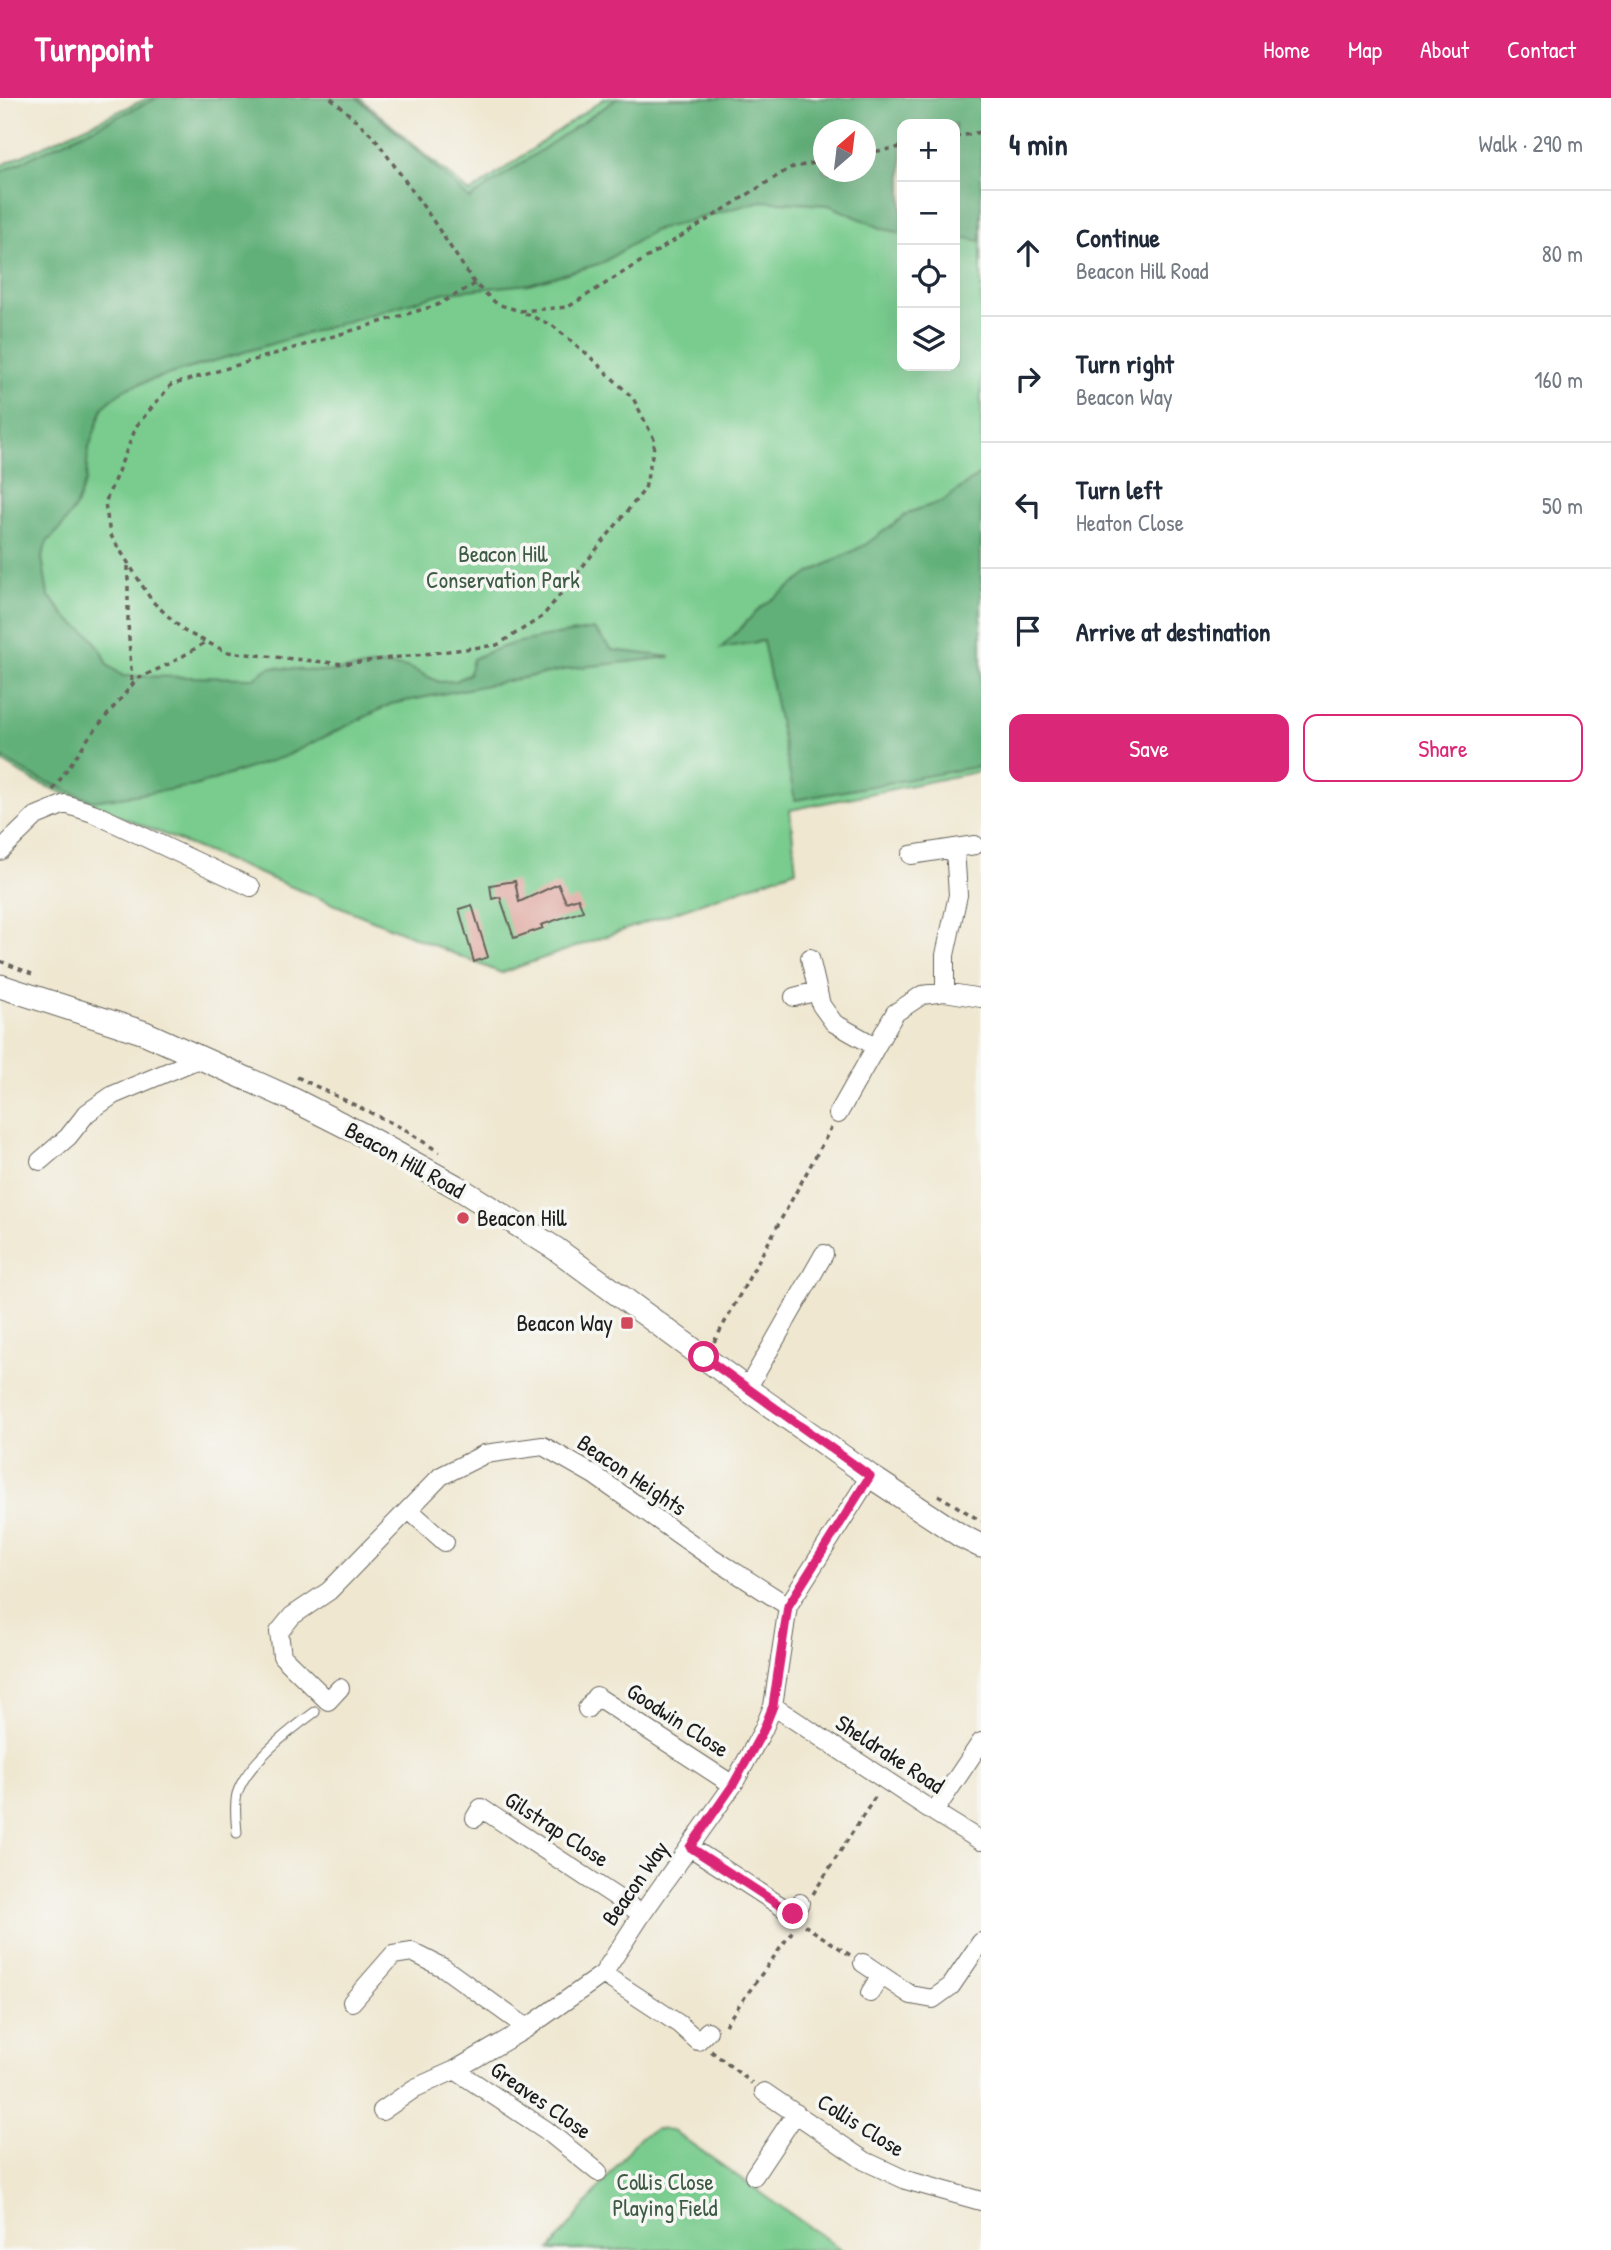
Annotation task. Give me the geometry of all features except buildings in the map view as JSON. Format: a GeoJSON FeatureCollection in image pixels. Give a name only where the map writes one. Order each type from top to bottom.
{"type":"FeatureCollection","features":[{"type":"Feature","properties":{"kind":"street"},"geometry":{"type":"LineString","coordinates":[[0,851],[36,816],[65,804],[93,813],[251,887]]}},
{"type":"Feature","properties":{"kind":"street"},"geometry":{"type":"LineString","coordinates":[[911,855],[975,845]]}},
{"type":"Feature","properties":{"kind":"street"},"geometry":{"type":"LineString","coordinates":[[945,992],[945,955],[958,895],[955,848]]}},
{"type":"Feature","properties":{"kind":"street"},"geometry":{"type":"LineString","coordinates":[[810,958],[821,1004],[834,1023],[875,1046]]}},
{"type":"Feature","properties":{"kind":"street","name":"Beacon Hill Road"},"geometry":{"type":"LineString","coordinates":[[0,986],[145,1033],[317,1112],[457,1187],[556,1250],[870,1476],[961,1536],[981,1546]]}},
{"type":"Feature","properties":{"kind":"street"},"geometry":{"type":"LineString","coordinates":[[794,997],[818,991]]}},
{"type":"Feature","properties":{"kind":"street"},"geometry":{"type":"LineString","coordinates":[[838,1114],[895,1013],[922,995],[945,992],[981,998]]}},
{"type":"Feature","properties":{"kind":"street"},"geometry":{"type":"LineString","coordinates":[[40,1161],[68,1137],[86,1113],[113,1094],[201,1058]]}},
{"type":"Feature","properties":{"kind":"street"},"geometry":{"type":"LineString","coordinates":[[747,1389],[824,1254]]}},
{"type":"Feature","properties":{"kind":"street","name":"Beacon Heights"},"geometry":{"type":"LineString","coordinates":[[328,1700],[282,1656],[279,1632],[292,1616],[328,1591],[441,1476],[485,1454],[543,1447],[594,1475],[705,1553],[788,1606]]}},
{"type":"Feature","properties":{"kind":"street","name":"Beacon Way"},"geometry":{"type":"LineString","coordinates":[[382,2111],[415,2088],[455,2070],[527,2028],[603,1974],[733,1785],[763,1731],[773,1706],[788,1606],[870,1476]]}},
{"type":"Feature","properties":{"kind":"street"},"geometry":{"type":"LineString","coordinates":[[409,1510],[445,1542]]}},
{"type":"Feature","properties":{"kind":"street","name":"Goodwin Close"},"geometry":{"type":"LineString","coordinates":[[596,1696],[733,1785]]}},
{"type":"Feature","properties":{"kind":"street","name":"Sheldrake Road"},"geometry":{"type":"LineString","coordinates":[[773,1706],[981,1841]]}},
{"type":"Feature","properties":{"kind":"street"},"geometry":{"type":"LineString","coordinates":[[934,1812],[981,1742]]}},
{"type":"Feature","properties":{"kind":"street","name":"Gilstrap Close"},"geometry":{"type":"LineString","coordinates":[[481,1807],[642,1914]]}},
{"type":"Feature","properties":{"kind":"street"},"geometry":{"type":"LineString","coordinates":[[690,1847],[792,1914]]}},
{"type":"Feature","properties":{"kind":"street"},"geometry":{"type":"LineString","coordinates":[[863,1963],[911,1995],[933,1999],[951,1986],[981,1942]]}},
{"type":"Feature","properties":{"kind":"street"},"geometry":{"type":"LineString","coordinates":[[352,2002],[393,1955],[412,1952],[444,1968],[527,2028]]}},
{"type":"Feature","properties":{"kind":"street"},"geometry":{"type":"LineString","coordinates":[[603,1974],[705,2038]]}},
{"type":"Feature","properties":{"kind":"street"},"geometry":{"type":"LineString","coordinates":[[870,1993],[881,1975]]}},
{"type":"Feature","properties":{"kind":"street","name":"Greaves Close"},"geometry":{"type":"LineString","coordinates":[[455,2070],[546,2130],[598,2172]]}},
{"type":"Feature","properties":{"kind":"street","name":"Collis Close"},"geometry":{"type":"LineString","coordinates":[[764,2092],[865,2161],[906,2180],[981,2201]]}},
{"type":"Feature","properties":{"kind":"street","name":"Collis Close"},"geometry":{"type":"LineString","coordinates":[[754,2176],[796,2113]]}},
{"type":"Feature","properties":{"kind":"lane"},"geometry":{"type":"LineString","coordinates":[[237,1833],[237,1794],[248,1774],[290,1731],[328,1700]]}},
{"type":"Feature","properties":{"kind":"path"},"geometry":{"type":"LineString","coordinates":[[331,98],[374,137],[475,284],[497,304],[554,326],[633,398],[654,441],[645,489],[542,617],[498,645],[343,664],[227,652],[184,631],[152,601],[110,534],[105,503],[136,425],[171,386],[437,305],[475,284]]}},
{"type":"Feature","properties":{"kind":"path"},"geometry":{"type":"LineString","coordinates":[[960,136],[981,132]]}},
{"type":"Feature","properties":{"kind":"path"},"geometry":{"type":"LineString","coordinates":[[876,151],[897,148]]}},
{"type":"Feature","properties":{"kind":"path"},"geometry":{"type":"LineString","coordinates":[[520,311],[568,307],[790,168],[813,163]]}},
{"type":"Feature","properties":{"kind":"path"},"geometry":{"type":"LineString","coordinates":[[128,563],[132,684]]}},
{"type":"Feature","properties":{"kind":"path"},"geometry":{"type":"LineString","coordinates":[[36,816],[89,737],[137,679],[206,642]]}},
{"type":"Feature","properties":{"kind":"path"},"geometry":{"type":"LineString","coordinates":[[704,1357],[838,1114]]}},
{"type":"Feature","properties":{"kind":"path"},"geometry":{"type":"LineString","coordinates":[[792,1914],[808,1902],[886,1780]]}},
{"type":"Feature","properties":{"kind":"path"},"geometry":{"type":"LineString","coordinates":[[764,2092],[705,2038],[799,1921],[863,1963]]}},
{"type":"Feature","properties":{"kind":"green space","name":"Beacon Hill Conservation Park"},"geometry":{"type":"Polygon","coordinates":[[[148,98],[360,98],[470,193],[605,98],[981,98],[981,771],[790,810],[796,870],[501,973],[34,781],[0,760],[0,166],[148,98]]]}},
{"type":"Feature","properties":{"kind":"green space"},"geometry":{"type":"Polygon","coordinates":[[[157,98],[357,98],[469,199],[618,98],[981,98],[981,241],[960,237],[960,119],[897,119],[897,232],[883,229],[829,205],[761,201],[653,231],[602,263],[529,284],[446,292],[125,389],[103,407],[88,451],[86,480],[75,508],[47,542],[42,557],[48,595],[67,618],[90,635],[108,665],[123,676],[254,678],[270,667],[327,672],[380,665],[408,667],[439,682],[456,681],[469,674],[473,659],[502,647],[594,629],[612,650],[671,657],[574,668],[391,704],[286,756],[195,786],[93,801],[35,777],[0,756],[0,172],[157,98]]]}},
{"type":"Feature","properties":{"kind":"green space"},"geometry":{"type":"Polygon","coordinates":[[[981,473],[981,766],[795,800],[763,641],[721,648],[760,608],[811,572],[865,545],[910,512],[943,501],[981,473]]]}},
{"type":"Feature","properties":{"kind":"green space","name":"Collis Close Playing Field"},"geometry":{"type":"Polygon","coordinates":[[[655,2129],[672,2130],[842,2250],[550,2250],[638,2139],[655,2129]]]}},
{"type":"Feature","properties":{"kind":"place","name":"Beacon Hill"},"geometry":{"type":"Point","coordinates":[463,1218]}},
{"type":"Feature","properties":{"kind":"place","name":"Beacon Way"},"geometry":{"type":"Point","coordinates":[627,1323]}},
{"type":"Feature","properties":{"kind":"route"},"geometry":{"type":"LineString","coordinates":[[704,1357],[870,1476],[788,1606],[773,1706],[763,1731],[733,1785],[690,1847],[793,1914]]}}]}
